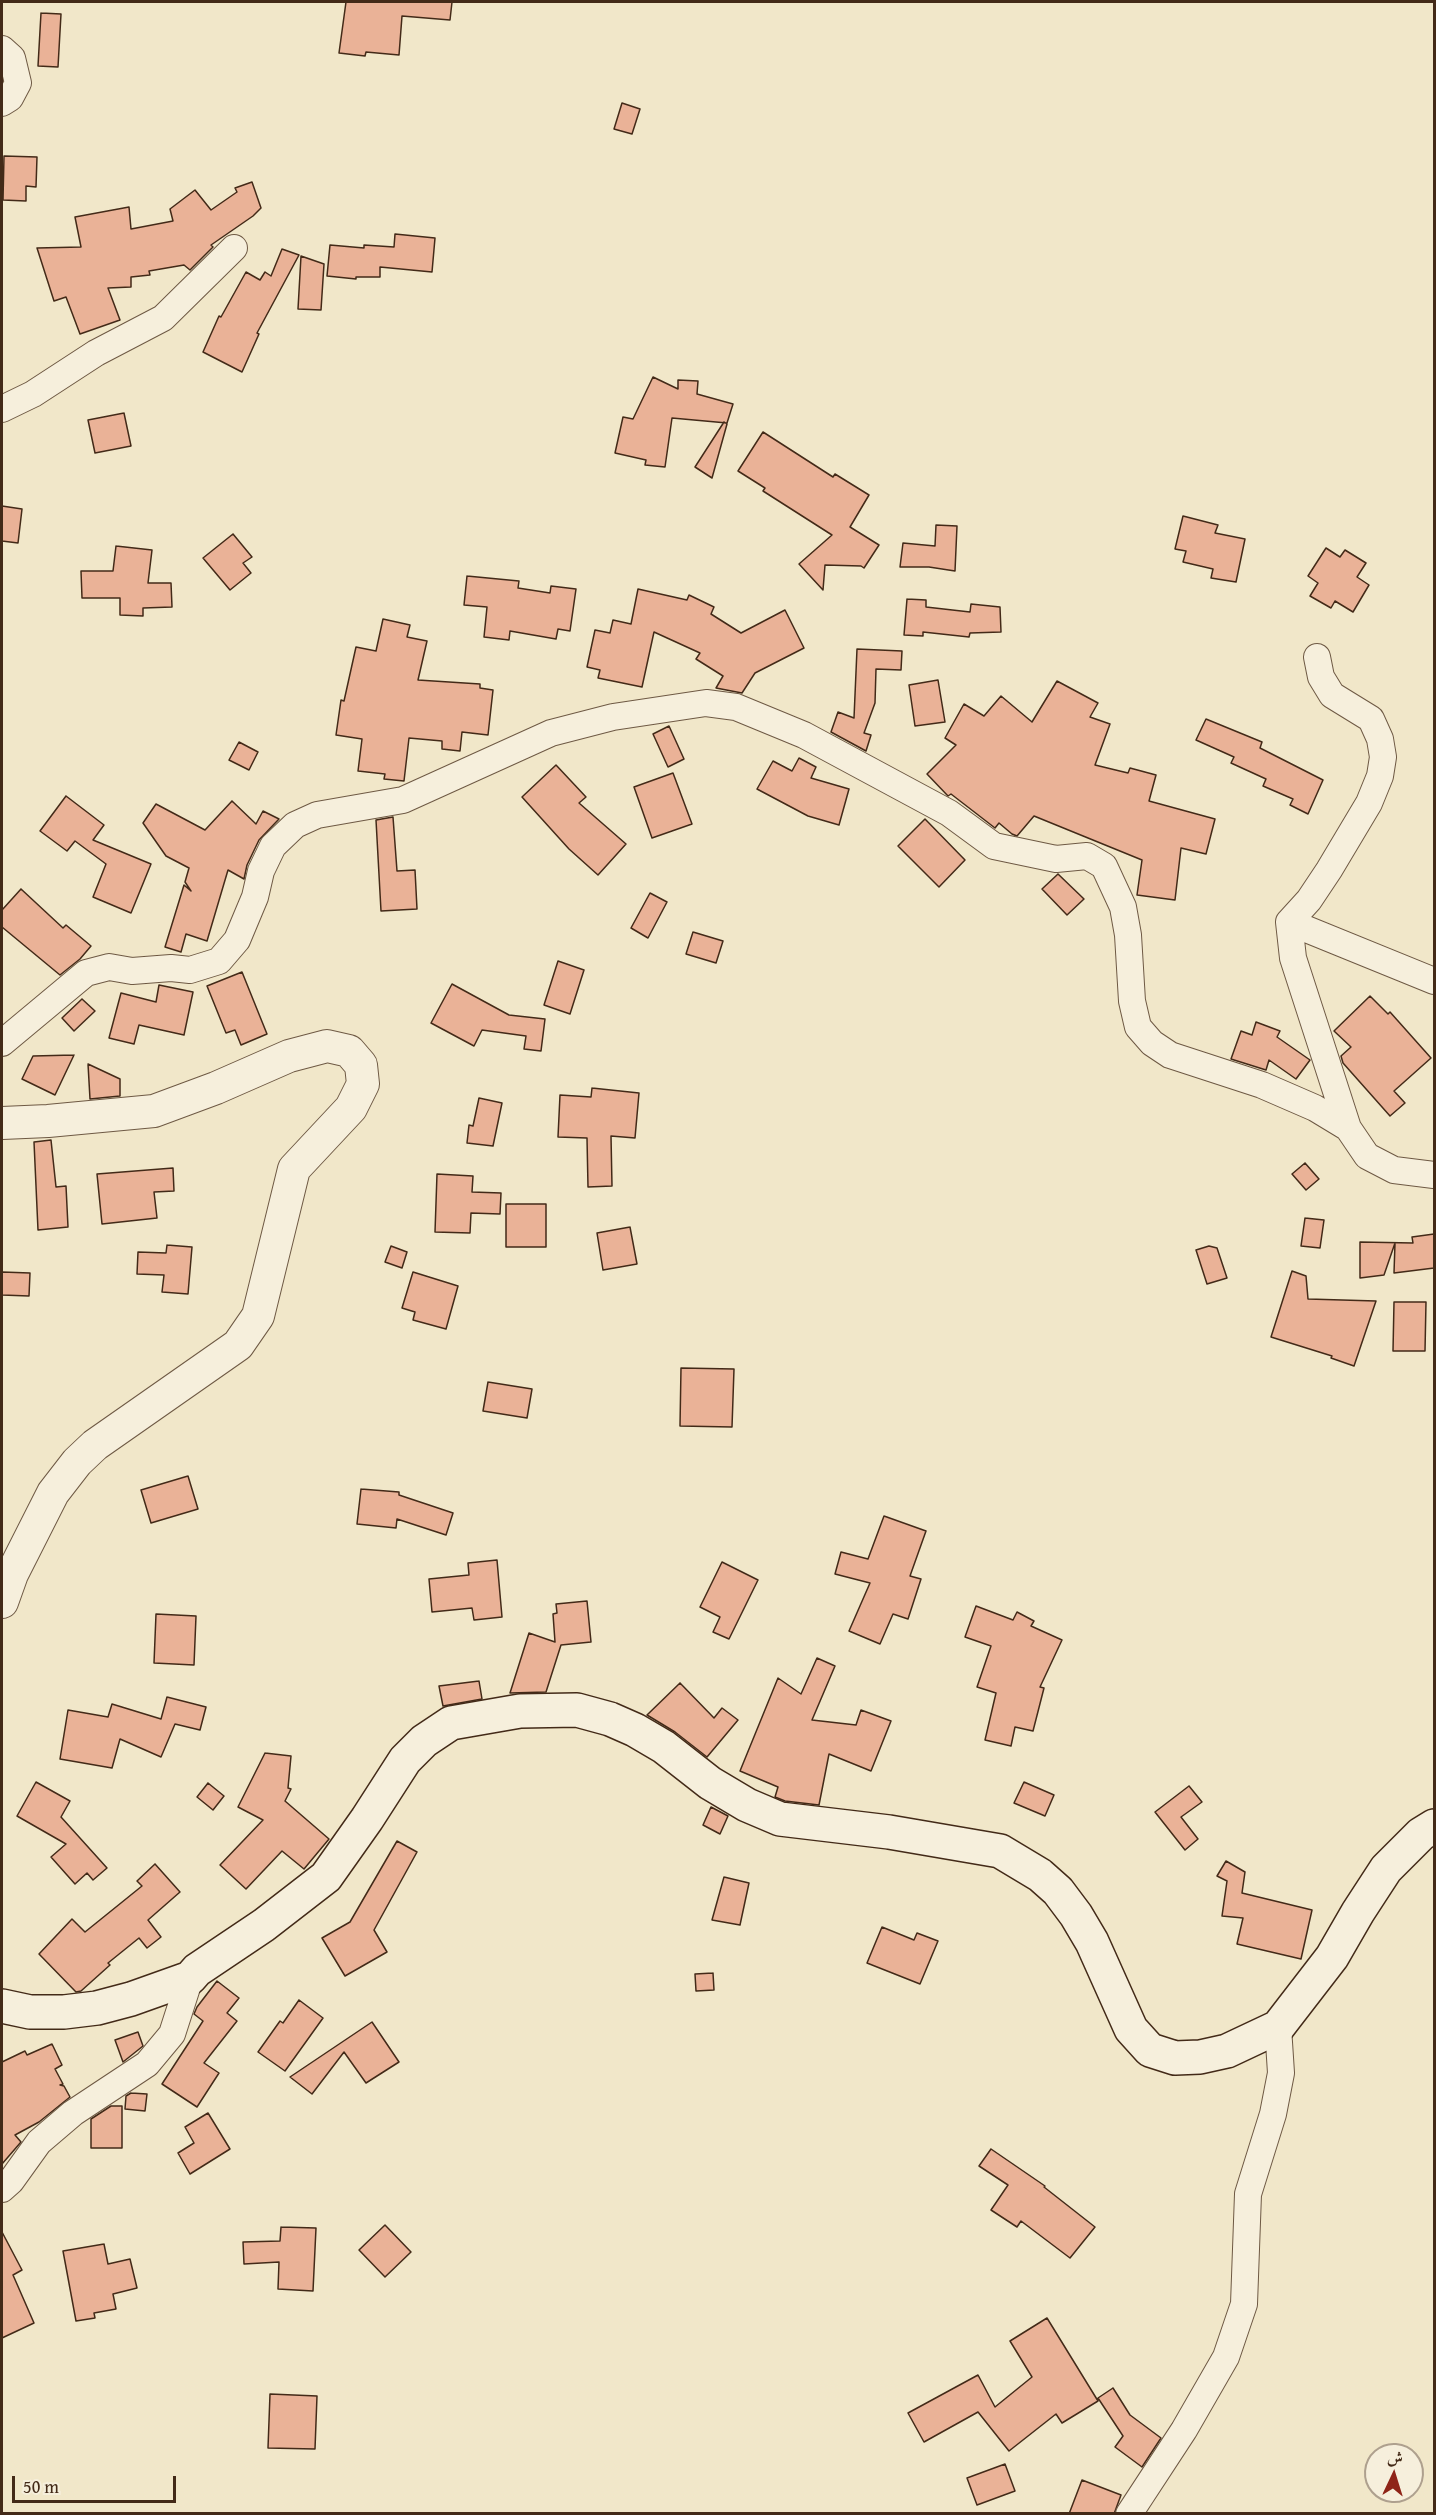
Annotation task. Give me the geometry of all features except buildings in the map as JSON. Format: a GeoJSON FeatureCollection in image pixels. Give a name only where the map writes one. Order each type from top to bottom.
{"type":"FeatureCollection","features":[{"type":"Feature","properties":{"kind":"main road"},"geometry":{"type":"LineString","coordinates":[[2,2006],[30,2012],[64,2012],[97,2008],[131,1999],[190,1978],[197,1970],[264,1925],[326,1877],[367,1820],[405,1760],[436,1731],[451,1723],[496,1714],[544,1709],[577,1710],[610,1719],[664,1747],[710,1783],[747,1805],[780,1819],[889,1832],[1000,1851],[1040,1875],[1058,1892],[1076,1915],[1092,1942],[1131,2029],[1150,2050],[1175,2058],[1200,2057],[1227,2051],[1278,2027],[1332,1957],[1386,1869],[1420,1834],[1434,1826]]}},
{"type":"Feature","properties":{"kind":"street"},"geometry":{"type":"LineString","coordinates":[[2,49],[12,58],[18,83],[10,98],[2,103]]}},
{"type":"Feature","properties":{"kind":"street"},"geometry":{"type":"LineString","coordinates":[[2,409],[33,394],[96,353],[163,318],[234,248]]}},
{"type":"Feature","properties":{"kind":"street"},"geometry":{"type":"LineString","coordinates":[[1317,657],[1321,676],[1332,695],[1371,719],[1380,739],[1383,757],[1380,776],[1369,803],[1309,900],[1289,922],[1293,958],[1347,1128],[1367,1156],[1394,1170],[1434,1175]]}},
{"type":"Feature","properties":{"kind":"street"},"geometry":{"type":"LineString","coordinates":[[2,1044],[86,973],[109,967],[132,971],[171,968],[190,970],[219,961],[237,940],[255,897],[261,871],[273,846],[295,825],[317,815],[403,800],[551,734],[614,717],[706,704],[736,707],[804,735],[949,813],[994,846],[1056,859],[1087,856],[1104,866],[1123,908],[1128,935],[1132,1001],[1138,1027],[1145,1036],[1170,1055],[1262,1085],[1315,1108],[1347,1128]]}},
{"type":"Feature","properties":{"kind":"street"},"geometry":{"type":"LineString","coordinates":[[1289,922],[1434,981]]}},
{"type":"Feature","properties":{"kind":"street"},"geometry":{"type":"LineString","coordinates":[[2,1123],[48,1122],[154,1111],[216,1088],[289,1056],[327,1046],[349,1052],[361,1065],[363,1084],[351,1108],[294,1169],[258,1316],[238,1345],[95,1445],[77,1462],[52,1493],[12,1574],[2,1602]]}},
{"type":"Feature","properties":{"kind":"street"},"geometry":{"type":"LineString","coordinates":[[2,2189],[11,2181],[39,2142],[73,2113],[147,2064],[171,2034],[190,1978]]}},
{"type":"Feature","properties":{"kind":"street"},"geometry":{"type":"LineString","coordinates":[[1129,2514],[1184,2430],[1226,2357],[1244,2304],[1248,2194],[1273,2114],[1281,2073],[1278,2027]]}}]}
